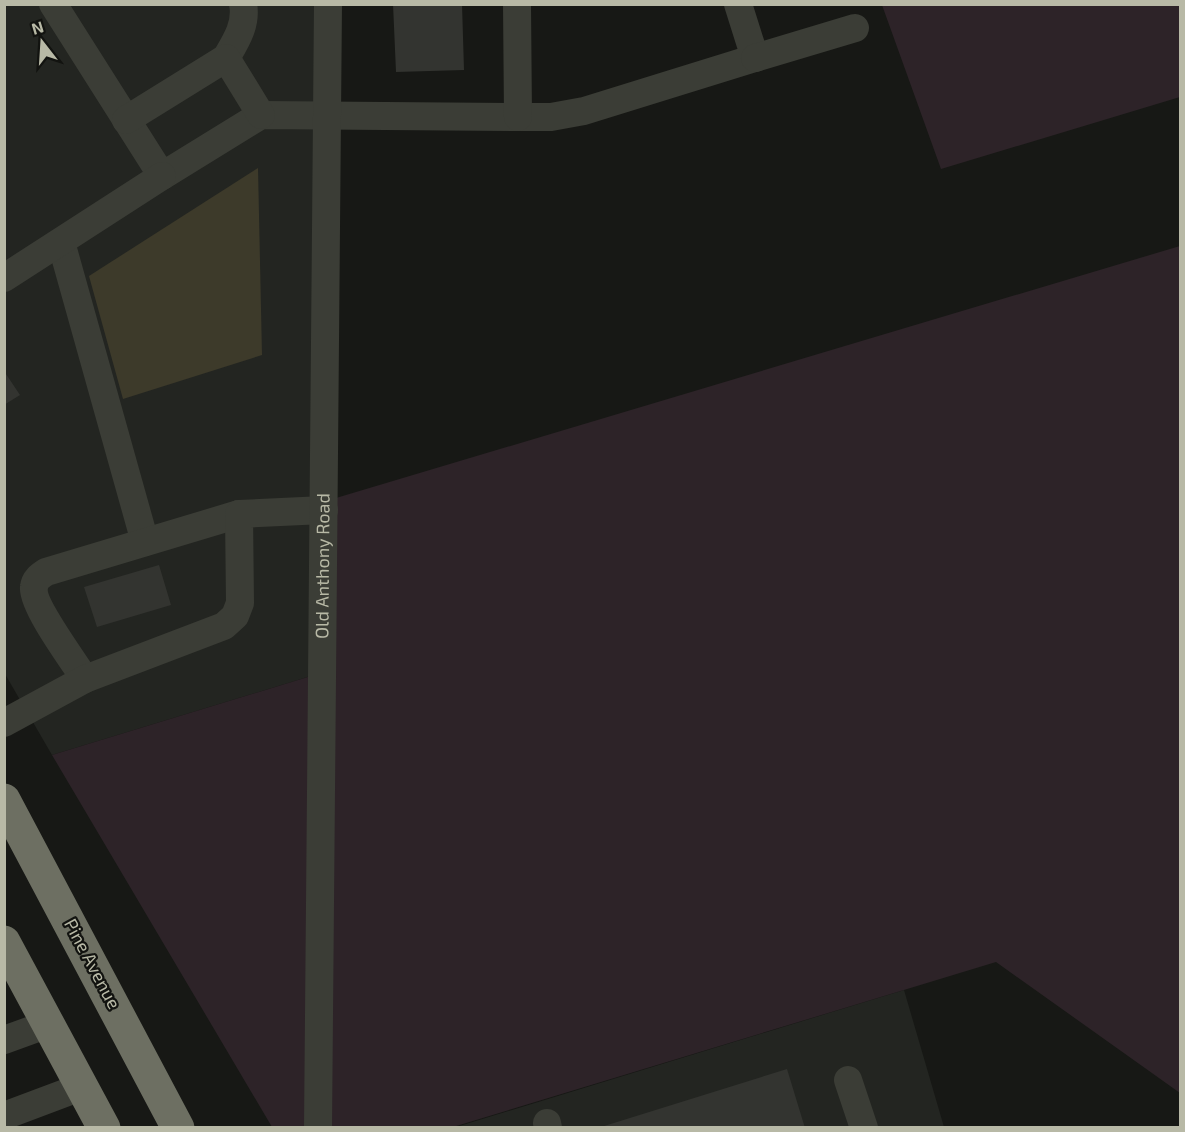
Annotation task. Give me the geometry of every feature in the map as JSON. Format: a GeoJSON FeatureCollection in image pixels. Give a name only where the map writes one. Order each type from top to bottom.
{"type":"FeatureCollection","features":[{"type":"Feature","properties":{"kind":"highway","name":"Pine Avenue"},"geometry":{"type":"LineString","coordinates":[[4,800],[178,1128]]}},
{"type":"Feature","properties":{"kind":"highway"},"geometry":{"type":"LineString","coordinates":[[4,942],[104,1128]]}},
{"type":"Feature","properties":{"kind":"street"},"geometry":{"type":"LineString","coordinates":[[53,4],[162,176]]}},
{"type":"Feature","properties":{"kind":"street"},"geometry":{"type":"LineString","coordinates":[[126,120],[226,58],[239,35],[245,14],[243,4]]}},
{"type":"Feature","properties":{"kind":"street","name":"Old Anthony Road"},"geometry":{"type":"LineString","coordinates":[[318,1128],[328,4]]}},
{"type":"Feature","properties":{"kind":"street"},"geometry":{"type":"LineString","coordinates":[[517,4],[518,117]]}},
{"type":"Feature","properties":{"kind":"street"},"geometry":{"type":"LineString","coordinates":[[738,4],[754,58]]}},
{"type":"Feature","properties":{"kind":"street"},"geometry":{"type":"LineString","coordinates":[[4,278],[261,115],[551,117],[584,111],[855,28]]}},
{"type":"Feature","properties":{"kind":"street"},"geometry":{"type":"LineString","coordinates":[[226,58],[261,115]]}},
{"type":"Feature","properties":{"kind":"street"},"geometry":{"type":"LineString","coordinates":[[61,242],[144,542]]}},
{"type":"Feature","properties":{"kind":"street"},"geometry":{"type":"LineString","coordinates":[[85,679],[39,608],[34,588],[37,578],[46,572],[239,514],[324,510]]}},
{"type":"Feature","properties":{"kind":"street"},"geometry":{"type":"LineString","coordinates":[[4,723],[85,679],[211,633],[224,626],[235,616],[240,603],[239,514]]}},
{"type":"Feature","properties":{"kind":"street"},"geometry":{"type":"LineString","coordinates":[[4,1040],[48,1024]]}},
{"type":"Feature","properties":{"kind":"street"},"geometry":{"type":"LineString","coordinates":[[848,1080],[864,1128]]}},
{"type":"Feature","properties":{"kind":"street"},"geometry":{"type":"LineString","coordinates":[[4,1116],[81,1087]]}},
{"type":"Feature","properties":{"kind":"shaded area"},"geometry":{"type":"Polygon","coordinates":[[[4,5],[316,5],[311,676],[52,755],[5,674],[4,5]]]}},
{"type":"Feature","properties":{"kind":"shaded area"},"geometry":{"type":"Polygon","coordinates":[[[882,5],[1180,5],[1180,97],[941,169],[882,5]]]}},
{"type":"Feature","properties":{"kind":"shaded area"},"geometry":{"type":"Polygon","coordinates":[[[258,168],[262,355],[123,399],[89,276],[258,168]]]}},
{"type":"Feature","properties":{"kind":"shaded area"},"geometry":{"type":"Polygon","coordinates":[[[1180,246],[1180,1093],[996,962],[453,1127],[330,1128],[336,498],[1180,246]]]}},
{"type":"Feature","properties":{"kind":"shaded area"},"geometry":{"type":"Polygon","coordinates":[[[311,676],[306,1127],[272,1127],[52,755],[311,676]]]}},
{"type":"Feature","properties":{"kind":"shaded area"},"geometry":{"type":"Polygon","coordinates":[[[904,990],[944,1127],[453,1128],[904,990]]]}},
{"type":"Feature","properties":{"kind":"building"},"geometry":{"type":"Polygon","coordinates":[[[393,4],[462,4],[464,70],[396,72],[393,4]]]}},
{"type":"Feature","properties":{"kind":"building"},"geometry":{"type":"Polygon","coordinates":[[[4,371],[20,395],[4,405],[4,371]]]}},
{"type":"Feature","properties":{"kind":"building"},"geometry":{"type":"Polygon","coordinates":[[[159,565],[171,605],[97,627],[84,587],[159,565]]]}},
{"type":"Feature","properties":{"kind":"building"},"geometry":{"type":"Polygon","coordinates":[[[787,1069],[805,1128],[601,1128],[601,1127],[787,1069]]]}}]}
